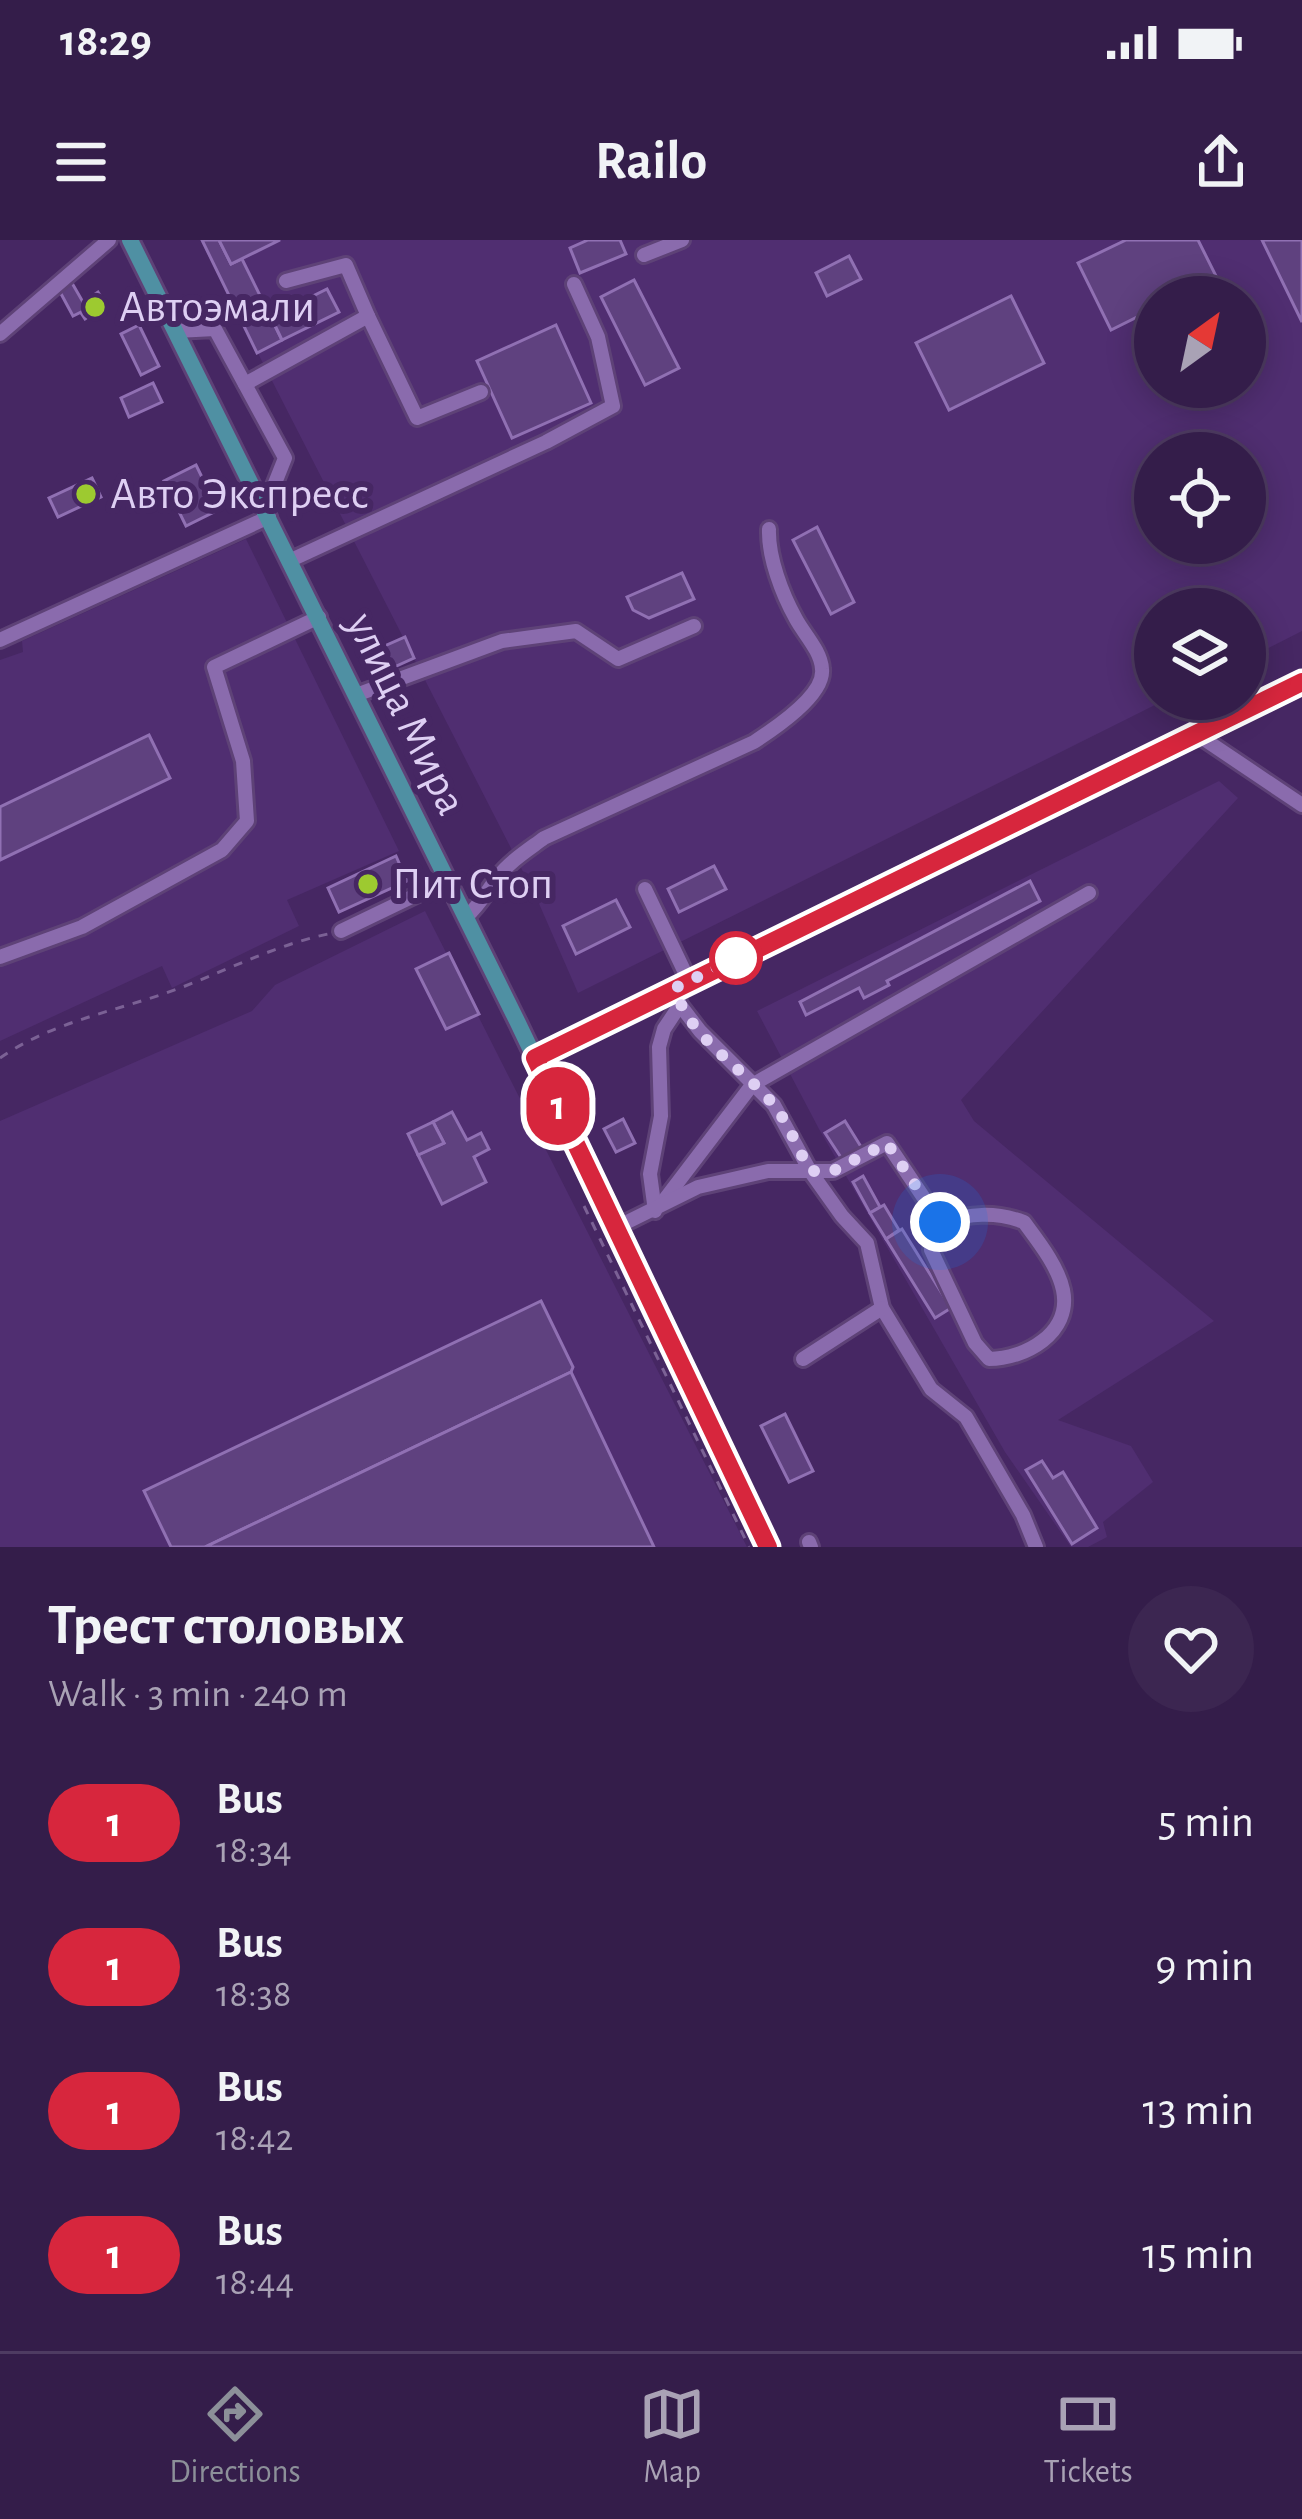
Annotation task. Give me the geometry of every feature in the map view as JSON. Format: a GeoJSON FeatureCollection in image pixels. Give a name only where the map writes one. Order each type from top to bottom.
{"type":"FeatureCollection","features":[{"type":"Feature","properties":{"kind":"main road","name":"улица Мира"},"geometry":{"type":"LineString","coordinates":[[130,240],[535,1058],[768,1547]]}},
{"type":"Feature","properties":{"kind":"main road"},"geometry":{"type":"LineString","coordinates":[[535,1058],[681,991],[1302,682]]}},
{"type":"Feature","properties":{"kind":"lane"},"geometry":{"type":"LineString","coordinates":[[0,334],[109,240]]}},
{"type":"Feature","properties":{"kind":"lane"},"geometry":{"type":"LineString","coordinates":[[644,254],[682,240]]}},
{"type":"Feature","properties":{"kind":"lane"},"geometry":{"type":"LineString","coordinates":[[286,281],[346,265],[417,418],[481,392]]}},
{"type":"Feature","properties":{"kind":"lane"},"geometry":{"type":"LineString","coordinates":[[291,560],[614,406],[598,337],[574,284]]}},
{"type":"Feature","properties":{"kind":"lane"},"geometry":{"type":"LineString","coordinates":[[245,385],[368,316]]}},
{"type":"Feature","properties":{"kind":"lane"},"geometry":{"type":"LineString","coordinates":[[0,640],[267,513],[285,458],[215,329],[176,332]]}},
{"type":"Feature","properties":{"kind":"lane"},"geometry":{"type":"LineString","coordinates":[[466,917],[485,900],[513,861],[544,838],[754,742],[806,701],[823,669],[794,615],[769,544],[769,530]]}},
{"type":"Feature","properties":{"kind":"lane"},"geometry":{"type":"LineString","coordinates":[[0,957],[82,926],[222,850],[247,821],[243,760],[214,667],[319,617]]}},
{"type":"Feature","properties":{"kind":"lane"},"geometry":{"type":"LineString","coordinates":[[356,695],[502,641],[576,631],[618,659],[694,626]]}},
{"type":"Feature","properties":{"kind":"lane"},"geometry":{"type":"LineString","coordinates":[[1195,733],[1302,805]]}},
{"type":"Feature","properties":{"kind":"lane"},"geometry":{"type":"LineString","coordinates":[[341,931],[447,880]]}},
{"type":"Feature","properties":{"kind":"lane"},"geometry":{"type":"LineString","coordinates":[[645,889],[681,991],[752,1085],[774,1105],[810,1171],[867,1243],[882,1307],[931,1389],[965,1417],[1023,1515],[1036,1547]]}},
{"type":"Feature","properties":{"kind":"lane"},"geometry":{"type":"LineString","coordinates":[[655,1211],[752,1085],[1088,893]]}},
{"type":"Feature","properties":{"kind":"lane"},"geometry":{"type":"LineString","coordinates":[[655,1211],[650,1174],[661,1116],[659,1047],[681,991]]}},
{"type":"Feature","properties":{"kind":"lane"},"geometry":{"type":"LineString","coordinates":[[615,1228],[698,1187],[735,1175],[833,1171],[887,1143],[940,1222]]}},
{"type":"Feature","properties":{"kind":"lane"},"geometry":{"type":"LineString","coordinates":[[970,1214],[1002,1214],[1024,1222],[1063,1288],[1063,1316],[1043,1341],[1013,1359],[988,1359],[975,1342],[931,1250],[940,1222],[970,1214]]}},
{"type":"Feature","properties":{"kind":"lane"},"geometry":{"type":"LineString","coordinates":[[802,1359],[882,1307]]}},
{"type":"Feature","properties":{"kind":"path"},"geometry":{"type":"LineString","coordinates":[[0,1058],[22,1043],[107,1009],[176,990],[294,941],[341,931]]}},
{"type":"Feature","properties":{"kind":"path"},"geometry":{"type":"LineString","coordinates":[[584,1206],[749,1547]]}},
{"type":"Feature","properties":{"kind":"shaded area"},"geometry":{"type":"Polygon","coordinates":[[[200,240],[1302,240],[1302,631],[1266,649],[1266,588],[1134,588],[1134,715],[578,993],[537,899],[200,240]]]}},
{"type":"Feature","properties":{"kind":"shaded area"},"geometry":{"type":"Polygon","coordinates":[[[246,539],[399,851],[287,900],[299,926],[172,988],[162,966],[0,1041],[0,660],[23,652],[22,641],[246,539]]]}},
{"type":"Feature","properties":{"kind":"shaded area"},"geometry":{"type":"Polygon","coordinates":[[[1219,781],[1238,798],[961,1100],[974,1121],[1214,1321],[1058,1420],[1131,1446],[1153,1482],[1103,1522],[1107,1537],[1088,1547],[1071,1547],[1005,1452],[819,1129],[757,1011],[1219,781]]]}},
{"type":"Feature","properties":{"kind":"shaded area"},"geometry":{"type":"Polygon","coordinates":[[[425,911],[747,1547],[0,1547],[0,1121],[252,1011],[275,985],[425,911]]]}},
{"type":"Feature","properties":{"kind":"building"},"geometry":{"type":"Polygon","coordinates":[[[202,240],[219,240],[231,264],[242,259],[282,340],[257,353],[202,240]]]}},
{"type":"Feature","properties":{"kind":"building"},"geometry":{"type":"Polygon","coordinates":[[[219,240],[280,240],[231,264],[219,240]]]}},
{"type":"Feature","properties":{"kind":"building"},"geometry":{"type":"Polygon","coordinates":[[[588,240],[620,240],[626,254],[580,273],[570,248],[588,240]]]}},
{"type":"Feature","properties":{"kind":"building"},"geometry":{"type":"Polygon","coordinates":[[[1126,240],[1198,240],[1216,276],[1134,276],[1134,318],[1111,330],[1078,263],[1126,240]]]}},
{"type":"Feature","properties":{"kind":"building"},"geometry":{"type":"Polygon","coordinates":[[[1262,240],[1302,240],[1302,322],[1262,240]]]}},
{"type":"Feature","properties":{"kind":"building"},"geometry":{"type":"Polygon","coordinates":[[[849,256],[861,279],[827,296],[816,273],[849,256]]]}},
{"type":"Feature","properties":{"kind":"building"},"geometry":{"type":"Polygon","coordinates":[[[634,280],[679,368],[645,385],[601,297],[634,280]]]}},
{"type":"Feature","properties":{"kind":"building"},"geometry":{"type":"Polygon","coordinates":[[[72,283],[87,309],[73,316],[59,290],[72,283]]]}},
{"type":"Feature","properties":{"kind":"building"},"geometry":{"type":"Polygon","coordinates":[[[327,289],[339,312],[282,340],[271,317],[327,289]]]}},
{"type":"Feature","properties":{"kind":"building","name":"Автоэмали"},"geometry":{"type":"Polygon","coordinates":[[[98,292],[106,305],[85,319],[83,302],[98,292]]]}},
{"type":"Feature","properties":{"kind":"building"},"geometry":{"type":"Polygon","coordinates":[[[1011,296],[1044,363],[949,410],[916,343],[1011,296]]]}},
{"type":"Feature","properties":{"kind":"building"},"geometry":{"type":"Polygon","coordinates":[[[139,325],[159,366],[141,375],[121,334],[139,325]]]}},
{"type":"Feature","properties":{"kind":"building"},"geometry":{"type":"Polygon","coordinates":[[[556,325],[591,403],[512,438],[477,361],[556,325]]]}},
{"type":"Feature","properties":{"kind":"building"},"geometry":{"type":"Polygon","coordinates":[[[153,383],[162,402],[129,417],[121,398],[153,383]]]}},
{"type":"Feature","properties":{"kind":"building"},"geometry":{"type":"Polygon","coordinates":[[[196,465],[218,510],[186,526],[164,481],[196,465]]]}},
{"type":"Feature","properties":{"kind":"building"},"geometry":{"type":"Polygon","coordinates":[[[92,478],[101,497],[58,517],[49,498],[92,478]]]}},
{"type":"Feature","properties":{"kind":"building"},"geometry":{"type":"Polygon","coordinates":[[[817,527],[854,602],[831,614],[793,540],[817,527]]]}},
{"type":"Feature","properties":{"kind":"building"},"geometry":{"type":"Polygon","coordinates":[[[682,573],[694,599],[649,618],[633,610],[627,597],[682,573]]]}},
{"type":"Feature","properties":{"kind":"building"},"geometry":{"type":"Polygon","coordinates":[[[405,637],[414,658],[381,673],[371,652],[405,637]]]}},
{"type":"Feature","properties":{"kind":"building"},"geometry":{"type":"Polygon","coordinates":[[[149,735],[170,778],[0,860],[0,807],[149,735]]]}},
{"type":"Feature","properties":{"kind":"building","name":"Пит Стоп"},"geometry":{"type":"Polygon","coordinates":[[[396,856],[407,881],[339,912],[328,888],[396,856]]]}},
{"type":"Feature","properties":{"kind":"building"},"geometry":{"type":"Polygon","coordinates":[[[714,866],[726,889],[679,912],[668,889],[714,866]]]}},
{"type":"Feature","properties":{"kind":"building"},"geometry":{"type":"Polygon","coordinates":[[[1030,881],[1040,901],[887,981],[889,985],[864,998],[859,988],[806,1015],[800,1002],[1030,881]]]}},
{"type":"Feature","properties":{"kind":"building"},"geometry":{"type":"Polygon","coordinates":[[[616,900],[630,927],[576,954],[563,926],[616,900]]]}},
{"type":"Feature","properties":{"kind":"building"},"geometry":{"type":"Polygon","coordinates":[[[449,953],[479,1014],[446,1029],[416,969],[449,953]]]}},
{"type":"Feature","properties":{"kind":"building"},"geometry":{"type":"Polygon","coordinates":[[[452,1112],[467,1140],[481,1133],[489,1149],[474,1157],[486,1182],[442,1204],[418,1155],[444,1143],[433,1122],[452,1112]]]}},
{"type":"Feature","properties":{"kind":"building"},"geometry":{"type":"Polygon","coordinates":[[[623,1119],[635,1143],[616,1152],[604,1129],[623,1119]]]}},
{"type":"Feature","properties":{"kind":"building"},"geometry":{"type":"Polygon","coordinates":[[[845,1121],[863,1150],[844,1162],[825,1133],[845,1121]]]}},
{"type":"Feature","properties":{"kind":"building"},"geometry":{"type":"Polygon","coordinates":[[[433,1122],[444,1143],[418,1155],[408,1134],[433,1122]]]}},
{"type":"Feature","properties":{"kind":"building"},"geometry":{"type":"Polygon","coordinates":[[[863,1176],[880,1207],[870,1213],[853,1182],[863,1176]]]}},
{"type":"Feature","properties":{"kind":"building"},"geometry":{"type":"Polygon","coordinates":[[[884,1205],[899,1230],[886,1239],[870,1213],[884,1205]]]}},
{"type":"Feature","properties":{"kind":"building"},"geometry":{"type":"Polygon","coordinates":[[[902,1229],[951,1308],[935,1318],[886,1239],[902,1229]]]}},
{"type":"Feature","properties":{"kind":"building"},"geometry":{"type":"Polygon","coordinates":[[[541,1301],[573,1367],[571,1372],[205,1547],[171,1547],[144,1491],[541,1301]]]}},
{"type":"Feature","properties":{"kind":"building"},"geometry":{"type":"Polygon","coordinates":[[[571,1372],[654,1547],[205,1547],[571,1372]]]}},
{"type":"Feature","properties":{"kind":"building"},"geometry":{"type":"Polygon","coordinates":[[[785,1414],[813,1471],[789,1482],[761,1426],[785,1414]]]}},
{"type":"Feature","properties":{"kind":"building"},"geometry":{"type":"Polygon","coordinates":[[[1042,1461],[1053,1478],[1063,1472],[1097,1528],[1072,1544],[1026,1470],[1042,1461]]]}},
{"type":"Feature","properties":{"kind":"bus line","name":"1"},"geometry":{"type":"LineString","coordinates":[[768,1547],[535,1058],[1302,682]]}},
{"type":"Feature","properties":{"kind":"place","name":"Автоэмали"},"geometry":{"type":"Point","coordinates":[95,307]}},
{"type":"Feature","properties":{"kind":"place","name":"Авто Экспресс"},"geometry":{"type":"Point","coordinates":[86,494]}},
{"type":"Feature","properties":{"kind":"place","name":"Пит Стоп"},"geometry":{"type":"Point","coordinates":[368,884]}},
{"type":"Feature","properties":{"kind":"route"},"geometry":{"type":"LineString","coordinates":[[736,958],[675,988],[680,1005],[700,1031],[774,1105],[810,1171],[833,1171],[887,1143],[940,1222]]}}]}
